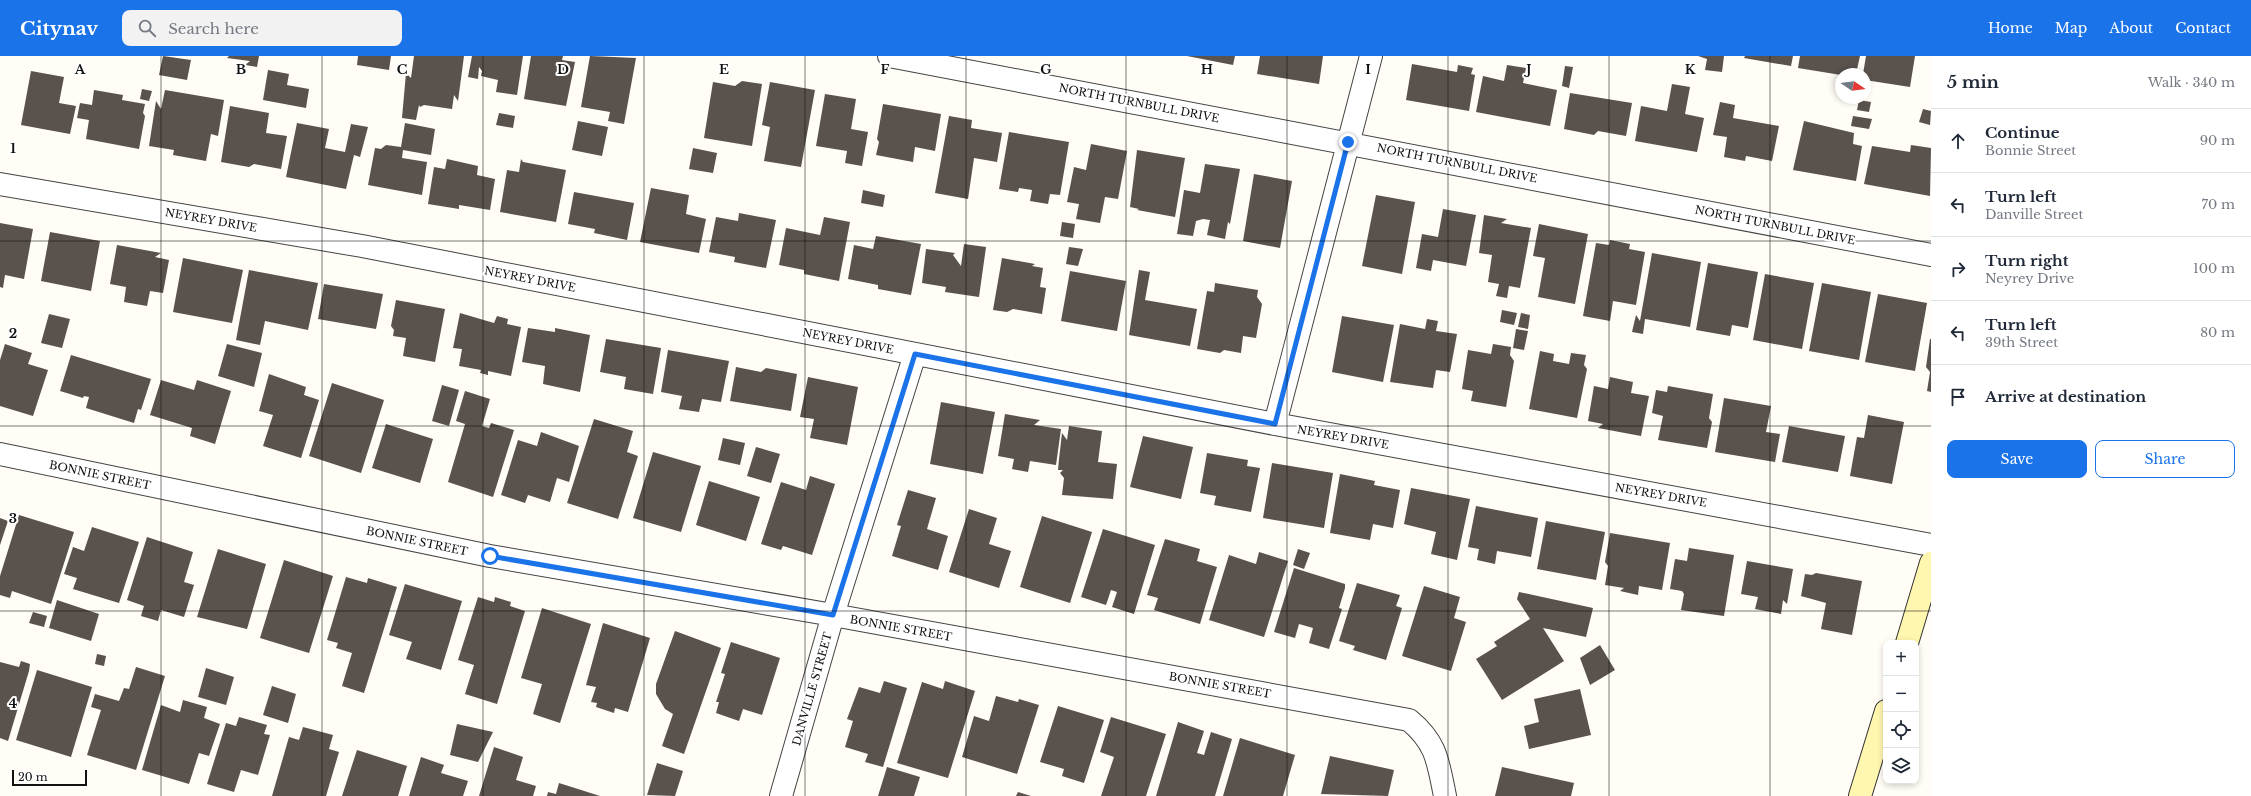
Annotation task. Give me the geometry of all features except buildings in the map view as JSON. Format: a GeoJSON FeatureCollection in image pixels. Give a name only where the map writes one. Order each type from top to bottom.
{"type":"FeatureCollection","features":[{"type":"Feature","properties":{"kind":"main road"},"geometry":{"type":"LineString","coordinates":[[1908,640],[1931,562]]}},
{"type":"Feature","properties":{"kind":"main road"},"geometry":{"type":"LineString","coordinates":[[1860,796],[1886,712]]}},
{"type":"Feature","properties":{"kind":"street","name":"NORTH TURNBULL DRIVE"},"geometry":{"type":"LineString","coordinates":[[889,56],[1348,142],[1931,255]]}},
{"type":"Feature","properties":{"kind":"street"},"geometry":{"type":"LineString","coordinates":[[1275,424],[1371,56]]}},
{"type":"Feature","properties":{"kind":"street","name":"NEYREY DRIVE"},"geometry":{"type":"LineString","coordinates":[[0,184],[362,246],[1275,424],[1931,544]]}},
{"type":"Feature","properties":{"kind":"street","name":"DANVILLE STREET"},"geometry":{"type":"LineString","coordinates":[[781,796],[833,615],[915,354]]}},
{"type":"Feature","properties":{"kind":"street","name":"BONNIE STREET"},"geometry":{"type":"LineString","coordinates":[[0,454],[490,556],[833,615],[1383,714],[1409,720],[1423,732],[1437,755],[1445,796]]}},
{"type":"Feature","properties":{"kind":"route"},"geometry":{"type":"LineString","coordinates":[[490,556],[833,615],[915,354],[1275,424],[1348,142]]}}]}
